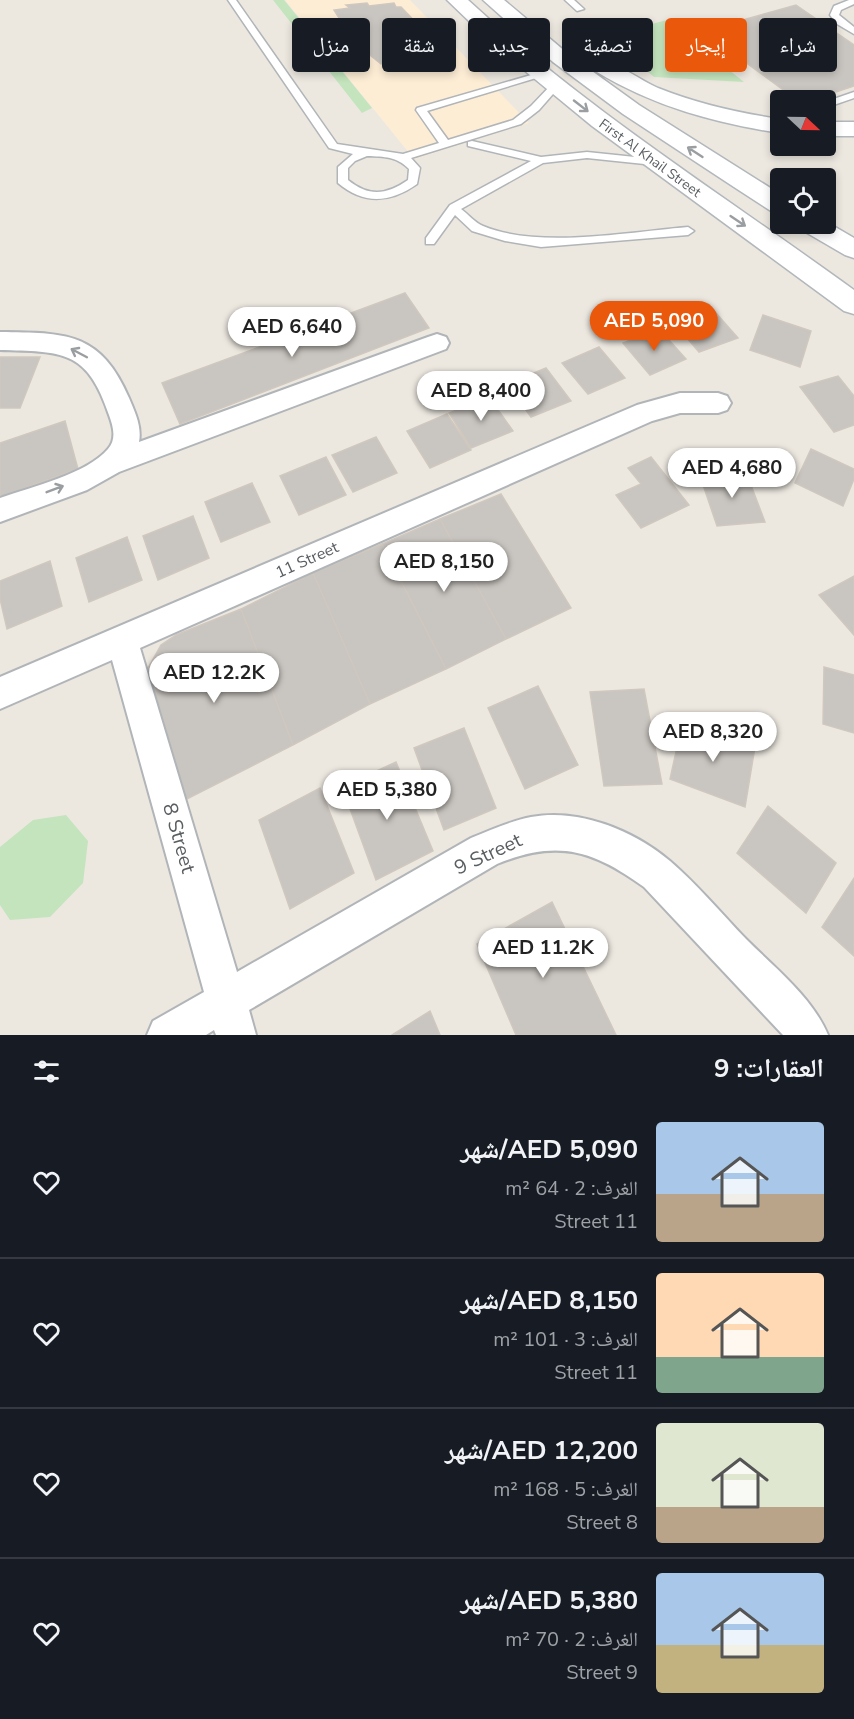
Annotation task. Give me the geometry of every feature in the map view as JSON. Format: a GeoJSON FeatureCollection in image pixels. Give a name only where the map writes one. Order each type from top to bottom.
{"type":"FeatureCollection","features":[{"type":"Feature","properties":{"kind":"main road","name":"First Al Khail Street"},"geometry":{"type":"LineString","coordinates":[[493,0],[534,35],[621,102],[770,199]]}},
{"type":"Feature","properties":{"kind":"main road"},"geometry":{"type":"LineString","coordinates":[[519,0],[589,58],[636,85],[696,108],[770,124]]}},
{"type":"Feature","properties":{"kind":"main road","name":"First Al Khail Street"},"geometry":{"type":"LineString","coordinates":[[447,3],[654,162],[773,244],[854,304]]}},
{"type":"Feature","properties":{"kind":"main road"},"geometry":{"type":"LineString","coordinates":[[836,129],[854,129]]}},
{"type":"Feature","properties":{"kind":"main road"},"geometry":{"type":"LineString","coordinates":[[828,234],[854,249]]}},
{"type":"Feature","properties":{"kind":"street"},"geometry":{"type":"LineString","coordinates":[[0,341],[67,346],[94,362],[104,374],[127,431],[123,448],[111,465]]}},
{"type":"Feature","properties":{"kind":"street"},"geometry":{"type":"LineString","coordinates":[[0,510],[111,465],[437,343]]}},
{"type":"Feature","properties":{"kind":"street","name":"11 Street"},"geometry":{"type":"LineString","coordinates":[[0,693],[646,412],[680,403],[718,403]]}},
{"type":"Feature","properties":{"kind":"street","name":"8 Street"},"geometry":{"type":"LineString","coordinates":[[122,641],[232,1018]]}},
{"type":"Feature","properties":{"kind":"street","name":"9 Street"},"geometry":{"type":"LineString","coordinates":[[167,1035],[232,1018],[484,851],[508,840],[533,833],[558,832],[584,836],[609,844],[634,857],[657,874],[788,1010],[808,1035]]}},
{"type":"Feature","properties":{"kind":"lane"},"geometry":{"type":"LineString","coordinates":[[232,0],[333,146],[343,167],[342,182],[355,193],[376,198],[398,194],[413,182],[415,168],[404,157],[385,151],[364,153],[333,146]]}},
{"type":"Feature","properties":{"kind":"lane"},"geometry":{"type":"LineString","coordinates":[[569,0],[580,9]]}},
{"type":"Feature","properties":{"kind":"lane"},"geometry":{"type":"LineString","coordinates":[[854,1],[837,8],[834,15],[854,31]]}},
{"type":"Feature","properties":{"kind":"lane"},"geometry":{"type":"LineString","coordinates":[[404,157],[517,122],[535,108],[548,81]]}},
{"type":"Feature","properties":{"kind":"lane"},"geometry":{"type":"LineString","coordinates":[[445,144],[421,110],[548,81]]}},
{"type":"Feature","properties":{"kind":"lane"},"geometry":{"type":"LineString","coordinates":[[836,101],[854,95]]}},
{"type":"Feature","properties":{"kind":"lane"},"geometry":{"type":"LineString","coordinates":[[472,144],[541,160],[587,155],[654,162]]}},
{"type":"Feature","properties":{"kind":"lane"},"geometry":{"type":"LineString","coordinates":[[343,167],[351,159],[364,153]]}},
{"type":"Feature","properties":{"kind":"lane"},"geometry":{"type":"LineString","coordinates":[[430,240],[454,208],[510,175],[541,160]]}},
{"type":"Feature","properties":{"kind":"lane"},"geometry":{"type":"LineString","coordinates":[[454,208],[476,228],[505,237],[541,243],[688,231]]}},
{"type":"Feature","properties":{"kind":"shaded area"},"geometry":{"type":"Polygon","coordinates":[[[285,0],[410,0],[427,18],[382,18],[382,72],[456,72],[456,48],[468,60],[468,72],[480,72],[529,123],[414,159],[343,72],[370,72],[370,18],[300,18],[285,0]]]}},
{"type":"Feature","properties":{"kind":"green space"},"geometry":{"type":"Polygon","coordinates":[[[273,0],[284,0],[299,18],[292,18],[292,24],[273,0]]]}},
{"type":"Feature","properties":{"kind":"green space"},"geometry":{"type":"Polygon","coordinates":[[[665,21],[665,72],[732,72],[744,82],[654,77],[648,72],[653,72],[653,24],[665,21]]]}},
{"type":"Feature","properties":{"kind":"green space"},"geometry":{"type":"Polygon","coordinates":[[[330,72],[343,72],[372,108],[362,113],[330,72]]]}},
{"type":"Feature","properties":{"kind":"green space"},"geometry":{"type":"Polygon","coordinates":[[[66,815],[88,841],[83,883],[50,917],[10,920],[0,905],[0,847],[33,820],[66,815]]]}},
{"type":"Feature","properties":{"kind":"building"},"geometry":{"type":"Polygon","coordinates":[[[367,3],[369,6],[394,3],[412,18],[382,18],[382,64],[370,55],[370,18],[339,18],[334,10],[350,8],[346,5],[367,3]]]}},
{"type":"Feature","properties":{"kind":"building"},"geometry":{"type":"Polygon","coordinates":[[[796,5],[815,18],[759,18],[759,72],[837,72],[837,33],[854,45],[854,86],[836,92],[836,90],[783,90],[747,63],[747,19],[796,5]]]}},
{"type":"Feature","properties":{"kind":"building"},"geometry":{"type":"Polygon","coordinates":[[[405,293],[429,328],[180,424],[162,383],[405,293]]]}},
{"type":"Feature","properties":{"kind":"building"},"geometry":{"type":"Polygon","coordinates":[[[708,304],[738,338],[699,352],[669,317],[708,304]]]}},
{"type":"Feature","properties":{"kind":"building"},"geometry":{"type":"Polygon","coordinates":[[[763,315],[811,331],[800,367],[750,350],[763,315]]]}},
{"type":"Feature","properties":{"kind":"building"},"geometry":{"type":"Polygon","coordinates":[[[659,329],[686,359],[650,375],[623,343],[659,329]]]}},
{"type":"Feature","properties":{"kind":"building"},"geometry":{"type":"Polygon","coordinates":[[[599,347],[625,378],[588,394],[562,363],[599,347]]]}},
{"type":"Feature","properties":{"kind":"building"},"geometry":{"type":"Polygon","coordinates":[[[0,357],[40,357],[20,408],[0,408],[0,357]]]}},
{"type":"Feature","properties":{"kind":"building"},"geometry":{"type":"Polygon","coordinates":[[[546,368],[571,401],[531,417],[507,384],[546,368]]]}},
{"type":"Feature","properties":{"kind":"building"},"geometry":{"type":"Polygon","coordinates":[[[838,376],[854,396],[854,425],[834,432],[800,387],[838,376]]]}},
{"type":"Feature","properties":{"kind":"building"},"geometry":{"type":"Polygon","coordinates":[[[489,397],[513,431],[471,448],[449,413],[489,397]]]}},
{"type":"Feature","properties":{"kind":"building"},"geometry":{"type":"Polygon","coordinates":[[[447,414],[471,450],[430,468],[407,431],[447,414]]]}},
{"type":"Feature","properties":{"kind":"building"},"geometry":{"type":"Polygon","coordinates":[[[65,421],[78,469],[0,497],[0,443],[65,421]]]}},
{"type":"Feature","properties":{"kind":"building"},"geometry":{"type":"Polygon","coordinates":[[[376,437],[397,473],[353,492],[332,455],[376,437]]]}},
{"type":"Feature","properties":{"kind":"building"},"geometry":{"type":"Polygon","coordinates":[[[811,449],[854,469],[854,479],[843,506],[795,483],[811,449]]]}},
{"type":"Feature","properties":{"kind":"building"},"geometry":{"type":"Polygon","coordinates":[[[326,457],[346,495],[299,515],[280,476],[326,457]]]}},
{"type":"Feature","properties":{"kind":"building"},"geometry":{"type":"Polygon","coordinates":[[[651,457],[689,505],[641,528],[616,495],[641,484],[628,468],[651,457]]]}},
{"type":"Feature","properties":{"kind":"building"},"geometry":{"type":"Polygon","coordinates":[[[746,472],[765,522],[717,526],[700,476],[746,472]]]}},
{"type":"Feature","properties":{"kind":"building"},"geometry":{"type":"Polygon","coordinates":[[[252,483],[270,522],[221,542],[205,502],[252,483]]]}},
{"type":"Feature","properties":{"kind":"building"},"geometry":{"type":"Polygon","coordinates":[[[501,494],[571,608],[506,639],[440,519],[501,494]]]}},
{"type":"Feature","properties":{"kind":"building"},"geometry":{"type":"Polygon","coordinates":[[[193,516],[209,558],[158,580],[143,536],[193,516]]]}},
{"type":"Feature","properties":{"kind":"building"},"geometry":{"type":"Polygon","coordinates":[[[440,519],[506,639],[446,669],[382,544],[440,519]]]}},
{"type":"Feature","properties":{"kind":"building"},"geometry":{"type":"Polygon","coordinates":[[[127,537],[142,580],[89,602],[76,558],[127,537]]]}},
{"type":"Feature","properties":{"kind":"building"},"geometry":{"type":"Polygon","coordinates":[[[382,544],[446,669],[370,704],[313,573],[382,544]]]}},
{"type":"Feature","properties":{"kind":"building"},"geometry":{"type":"Polygon","coordinates":[[[50,561],[62,606],[7,629],[0,599],[0,581],[50,561]]]}},
{"type":"Feature","properties":{"kind":"building"},"geometry":{"type":"Polygon","coordinates":[[[313,573],[370,704],[293,745],[241,609],[313,573]]]}},
{"type":"Feature","properties":{"kind":"building"},"geometry":{"type":"Polygon","coordinates":[[[854,576],[854,635],[819,595],[854,576]]]}},
{"type":"Feature","properties":{"kind":"building"},"geometry":{"type":"Polygon","coordinates":[[[241,609],[293,745],[183,801],[143,677],[161,645],[176,635],[241,609]]]}},
{"type":"Feature","properties":{"kind":"building"},"geometry":{"type":"Polygon","coordinates":[[[824,667],[854,675],[854,733],[823,724],[824,667]]]}},
{"type":"Feature","properties":{"kind":"building"},"geometry":{"type":"Polygon","coordinates":[[[538,686],[578,765],[525,789],[488,708],[538,686]]]}},
{"type":"Feature","properties":{"kind":"building"},"geometry":{"type":"Polygon","coordinates":[[[644,689],[662,784],[604,786],[590,692],[644,689]]]}},
{"type":"Feature","properties":{"kind":"building"},"geometry":{"type":"Polygon","coordinates":[[[683,720],[755,747],[745,807],[670,779],[683,720]]]}},
{"type":"Feature","properties":{"kind":"building"},"geometry":{"type":"Polygon","coordinates":[[[464,728],[496,808],[444,830],[414,748],[464,728]]]}},
{"type":"Feature","properties":{"kind":"building"},"geometry":{"type":"Polygon","coordinates":[[[396,762],[433,851],[376,880],[342,787],[396,762]]]}},
{"type":"Feature","properties":{"kind":"building"},"geometry":{"type":"Polygon","coordinates":[[[320,788],[354,873],[290,909],[259,820],[320,788]]]}},
{"type":"Feature","properties":{"kind":"building"},"geometry":{"type":"Polygon","coordinates":[[[768,806],[836,863],[806,913],[737,853],[768,806]]]}},
{"type":"Feature","properties":{"kind":"building"},"geometry":{"type":"Polygon","coordinates":[[[854,878],[854,956],[822,927],[854,878]]]}},
{"type":"Feature","properties":{"kind":"building"},"geometry":{"type":"Polygon","coordinates":[[[552,902],[616,1035],[516,1035],[477,944],[552,902]]]}},
{"type":"Feature","properties":{"kind":"building"},"geometry":{"type":"Polygon","coordinates":[[[430,1011],[440,1035],[392,1035],[430,1011]]]}}]}
